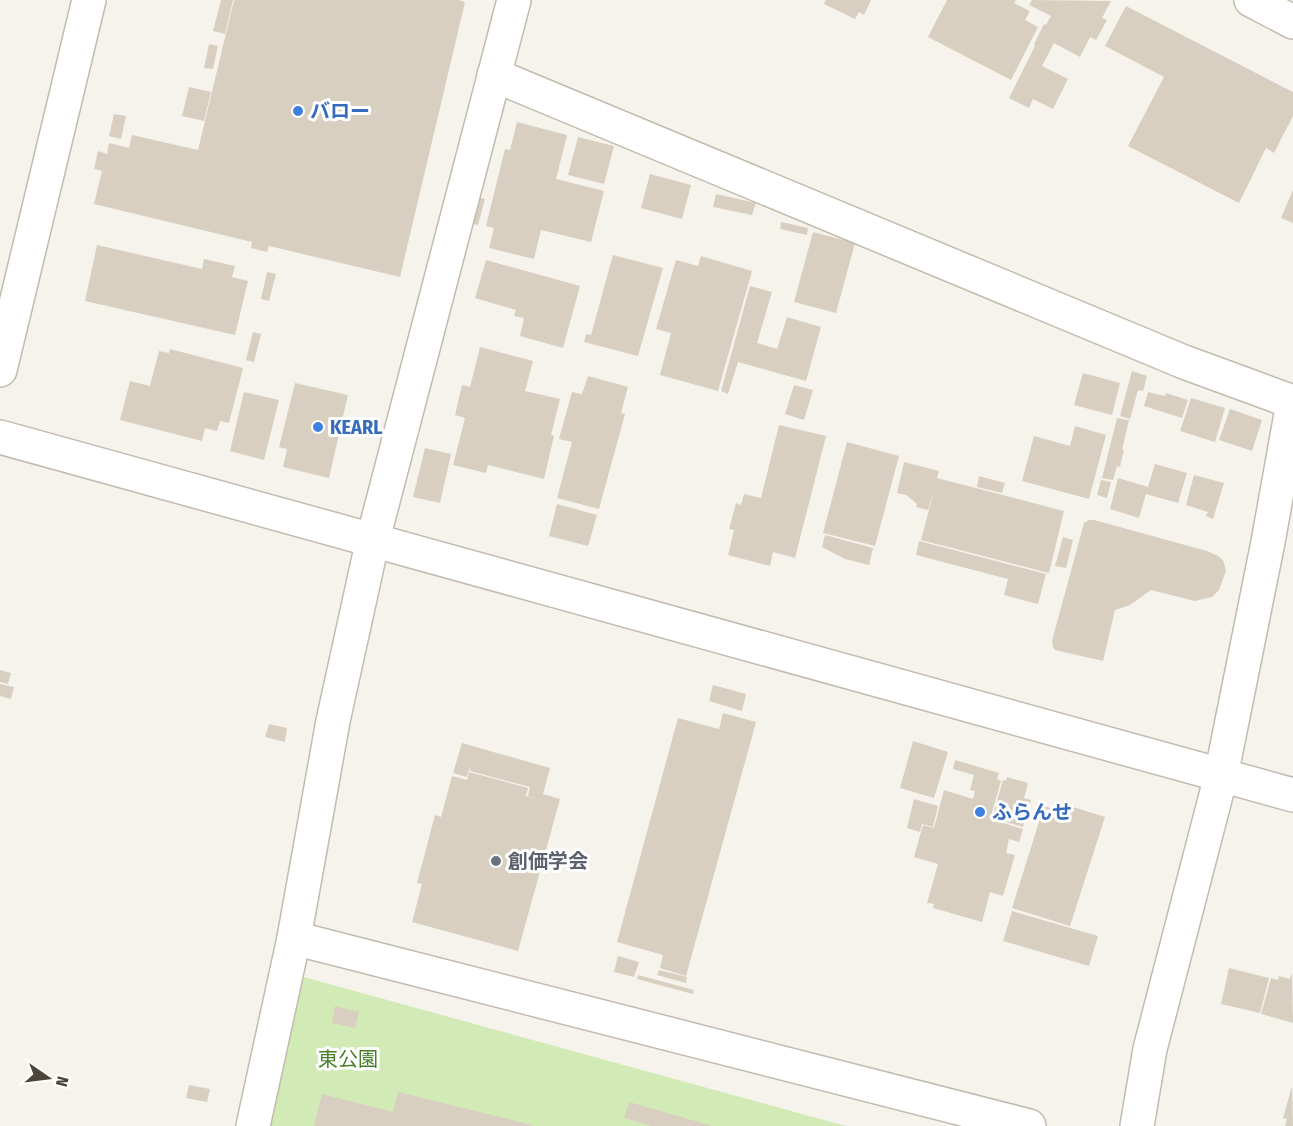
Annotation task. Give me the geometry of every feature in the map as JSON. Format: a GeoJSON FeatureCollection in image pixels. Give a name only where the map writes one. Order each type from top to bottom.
{"type":"FeatureCollection","features":[{"type":"Feature","properties":{"kind":"street"},"geometry":{"type":"LineString","coordinates":[[0,370],[89,0]]}},
{"type":"Feature","properties":{"kind":"street"},"geometry":{"type":"LineString","coordinates":[[253,1126],[294,939],[333,721],[373,539],[514,0]]}},
{"type":"Feature","properties":{"kind":"street"},"geometry":{"type":"LineString","coordinates":[[1251,0],[1293,22]]}},
{"type":"Feature","properties":{"kind":"street"},"geometry":{"type":"LineString","coordinates":[[494,75],[1184,362],[1293,403],[1221,776],[1150,1049],[1137,1126]]}},
{"type":"Feature","properties":{"kind":"street"},"geometry":{"type":"LineString","coordinates":[[0,437],[1293,795]]}},
{"type":"Feature","properties":{"kind":"street"},"geometry":{"type":"LineString","coordinates":[[294,939],[1029,1126]]}},
{"type":"Feature","properties":{"kind":"green space","name":"東公園"},"geometry":{"type":"Polygon","coordinates":[[[300,976],[846,1126],[263,1126],[300,976]]]}},
{"type":"Feature","properties":{"kind":"building"},"geometry":{"type":"Polygon","coordinates":[[[221,0],[233,0],[225,34],[213,31],[221,0]]]}},
{"type":"Feature","properties":{"kind":"building"},"geometry":{"type":"Polygon","coordinates":[[[234,0],[459,0],[465,2],[400,277],[269,246],[267,252],[251,248],[252,242],[94,204],[102,171],[94,169],[98,151],[107,154],[109,143],[129,148],[132,135],[198,150],[234,0]]]}},
{"type":"Feature","properties":{"kind":"building"},"geometry":{"type":"Polygon","coordinates":[[[826,0],[871,0],[864,15],[859,12],[855,19],[824,4],[826,0]]]}},
{"type":"Feature","properties":{"kind":"building"},"geometry":{"type":"Polygon","coordinates":[[[947,0],[1016,0],[1014,3],[1030,11],[1025,20],[1038,27],[1011,80],[928,37],[947,0]]]}},
{"type":"Feature","properties":{"kind":"building"},"geometry":{"type":"Polygon","coordinates":[[[1032,0],[1111,1],[1102,18],[1107,20],[1096,40],[1090,37],[1080,57],[1054,43],[1042,66],[1068,79],[1053,109],[1033,99],[1029,108],[1009,98],[1044,24],[1046,25],[1051,16],[1029,5],[1032,0]]]}},
{"type":"Feature","properties":{"kind":"building"},"geometry":{"type":"Polygon","coordinates":[[[1126,6],[1293,92],[1293,116],[1274,153],[1266,148],[1239,203],[1128,146],[1164,77],[1105,46],[1126,6]]]}},
{"type":"Feature","properties":{"kind":"building"},"geometry":{"type":"Polygon","coordinates":[[[209,44],[218,46],[213,69],[204,68],[209,44]]]}},
{"type":"Feature","properties":{"kind":"building"},"geometry":{"type":"Polygon","coordinates":[[[189,87],[211,92],[204,121],[182,116],[189,87]]]}},
{"type":"Feature","properties":{"kind":"building"},"geometry":{"type":"Polygon","coordinates":[[[114,114],[126,116],[121,139],[109,136],[114,114]]]}},
{"type":"Feature","properties":{"kind":"building"},"geometry":{"type":"Polygon","coordinates":[[[517,122],[567,135],[556,179],[604,191],[591,242],[541,230],[534,259],[489,248],[494,228],[486,226],[505,149],[510,150],[517,122]]]}},
{"type":"Feature","properties":{"kind":"building"},"geometry":{"type":"Polygon","coordinates":[[[578,137],[614,146],[604,184],[568,175],[578,137]]]}},
{"type":"Feature","properties":{"kind":"building"},"geometry":{"type":"Polygon","coordinates":[[[650,174],[691,185],[682,219],[641,208],[650,174]]]}},
{"type":"Feature","properties":{"kind":"building"},"geometry":{"type":"Polygon","coordinates":[[[1293,190],[1293,223],[1281,218],[1293,190]]]}},
{"type":"Feature","properties":{"kind":"building"},"geometry":{"type":"Polygon","coordinates":[[[716,194],[756,203],[752,215],[713,207],[716,194]]]}},
{"type":"Feature","properties":{"kind":"building"},"geometry":{"type":"Polygon","coordinates":[[[472,196],[485,199],[478,225],[466,222],[472,196]]]}},
{"type":"Feature","properties":{"kind":"building"},"geometry":{"type":"Polygon","coordinates":[[[781,222],[808,228],[807,235],[780,229],[781,222]]]}},
{"type":"Feature","properties":{"kind":"building"},"geometry":{"type":"Polygon","coordinates":[[[813,232],[855,243],[836,313],[794,302],[813,232]]]}},
{"type":"Feature","properties":{"kind":"building"},"geometry":{"type":"Polygon","coordinates":[[[97,245],[202,269],[204,259],[235,266],[232,277],[248,281],[235,335],[85,301],[97,245]]]}},
{"type":"Feature","properties":{"kind":"building"},"geometry":{"type":"Polygon","coordinates":[[[613,255],[663,268],[638,356],[584,342],[586,334],[591,335],[613,255]]]}},
{"type":"Feature","properties":{"kind":"building"},"geometry":{"type":"Polygon","coordinates":[[[701,256],[752,271],[718,391],[660,375],[671,333],[656,329],[676,260],[698,266],[701,256]]]}},
{"type":"Feature","properties":{"kind":"building"},"geometry":{"type":"Polygon","coordinates":[[[486,260],[580,286],[563,348],[520,336],[524,318],[514,316],[516,310],[475,298],[486,260]]]}},
{"type":"Feature","properties":{"kind":"building"},"geometry":{"type":"Polygon","coordinates":[[[267,272],[276,274],[269,301],[261,299],[267,272]]]}},
{"type":"Feature","properties":{"kind":"building"},"geometry":{"type":"Polygon","coordinates":[[[750,286],[772,292],[757,343],[777,349],[787,317],[821,327],[806,381],[738,362],[728,394],[721,391],[750,286]]]}},
{"type":"Feature","properties":{"kind":"building"},"geometry":{"type":"Polygon","coordinates":[[[253,332],[261,334],[254,362],[246,360],[253,332]]]}},
{"type":"Feature","properties":{"kind":"building"},"geometry":{"type":"Polygon","coordinates":[[[480,347],[533,361],[525,391],[560,399],[544,479],[488,465],[486,473],[453,465],[465,418],[455,415],[462,385],[470,387],[480,347]]]}},
{"type":"Feature","properties":{"kind":"building"},"geometry":{"type":"Polygon","coordinates":[[[170,349],[243,368],[229,423],[220,421],[217,431],[205,428],[202,441],[120,420],[130,381],[150,386],[159,351],[169,353],[170,349]]]}},
{"type":"Feature","properties":{"kind":"building"},"geometry":{"type":"Polygon","coordinates":[[[1132,371],[1147,376],[1143,391],[1138,390],[1130,419],[1120,416],[1132,371]]]}},
{"type":"Feature","properties":{"kind":"building"},"geometry":{"type":"Polygon","coordinates":[[[1083,373],[1120,383],[1112,415],[1074,405],[1083,373]]]}},
{"type":"Feature","properties":{"kind":"building"},"geometry":{"type":"Polygon","coordinates":[[[588,376],[628,387],[621,413],[625,414],[599,509],[557,498],[572,442],[559,439],[572,392],[582,394],[588,376]]]}},
{"type":"Feature","properties":{"kind":"building"},"geometry":{"type":"Polygon","coordinates":[[[295,383],[348,395],[329,478],[283,467],[287,449],[279,447],[295,383]]]}},
{"type":"Feature","properties":{"kind":"building"},"geometry":{"type":"Polygon","coordinates":[[[794,385],[813,390],[804,420],[785,414],[794,385]]]}},
{"type":"Feature","properties":{"kind":"building"},"geometry":{"type":"Polygon","coordinates":[[[244,392],[279,400],[264,460],[230,451],[244,392]]]}},
{"type":"Feature","properties":{"kind":"building"},"geometry":{"type":"Polygon","coordinates":[[[1148,392],[1165,396],[1166,393],[1188,400],[1182,418],[1144,406],[1148,392]]]}},
{"type":"Feature","properties":{"kind":"building"},"geometry":{"type":"Polygon","coordinates":[[[1191,398],[1225,408],[1215,442],[1180,431],[1191,398]]]}},
{"type":"Feature","properties":{"kind":"building"},"geometry":{"type":"Polygon","coordinates":[[[1230,409],[1262,420],[1252,451],[1219,440],[1230,409]]]}},
{"type":"Feature","properties":{"kind":"building"},"geometry":{"type":"Polygon","coordinates":[[[1117,418],[1129,420],[1120,467],[1117,466],[1113,480],[1102,478],[1117,418]]]}},
{"type":"Feature","properties":{"kind":"building"},"geometry":{"type":"Polygon","coordinates":[[[779,425],[826,436],[795,558],[773,552],[770,566],[728,555],[734,530],[729,529],[736,503],[741,505],[744,494],[761,498],[779,425]]]}},
{"type":"Feature","properties":{"kind":"building"},"geometry":{"type":"Polygon","coordinates":[[[1075,426],[1106,435],[1089,499],[1022,481],[1034,436],[1070,446],[1075,426]]]}},
{"type":"Feature","properties":{"kind":"building"},"geometry":{"type":"Polygon","coordinates":[[[847,442],[899,456],[875,546],[823,533],[847,442]]]}},
{"type":"Feature","properties":{"kind":"building"},"geometry":{"type":"Polygon","coordinates":[[[425,448],[451,454],[440,503],[413,497],[425,448]]]}},
{"type":"Feature","properties":{"kind":"building"},"geometry":{"type":"Polygon","coordinates":[[[904,462],[939,471],[937,478],[1064,511],[1049,573],[921,540],[934,491],[928,510],[916,507],[917,504],[906,495],[897,493],[904,462]]]}},
{"type":"Feature","properties":{"kind":"building"},"geometry":{"type":"Polygon","coordinates":[[[1155,464],[1187,473],[1178,503],[1146,494],[1139,518],[1110,509],[1118,478],[1148,487],[1155,464]]]}},
{"type":"Feature","properties":{"kind":"building"},"geometry":{"type":"Polygon","coordinates":[[[1194,475],[1224,483],[1213,519],[1206,516],[1208,512],[1186,505],[1194,475]]]}},
{"type":"Feature","properties":{"kind":"building"},"geometry":{"type":"Polygon","coordinates":[[[979,476],[1005,483],[1002,493],[977,487],[979,476]]]}},
{"type":"Feature","properties":{"kind":"building"},"geometry":{"type":"Polygon","coordinates":[[[1101,480],[1111,482],[1107,498],[1097,495],[1101,480]]]}},
{"type":"Feature","properties":{"kind":"building"},"geometry":{"type":"Polygon","coordinates":[[[557,504],[597,515],[588,546],[549,536],[557,504]]]}},
{"type":"Feature","properties":{"kind":"building"},"geometry":{"type":"Polygon","coordinates":[[[1089,520],[1207,551],[1218,556],[1223,560],[1226,571],[1219,590],[1212,597],[1195,601],[1151,590],[1130,605],[1115,610],[1103,661],[1055,650],[1052,641],[1084,523],[1089,520]]]}},
{"type":"Feature","properties":{"kind":"building"},"geometry":{"type":"Polygon","coordinates":[[[825,535],[873,548],[869,565],[845,559],[822,547],[825,535]]]}},
{"type":"Feature","properties":{"kind":"building"},"geometry":{"type":"Polygon","coordinates":[[[1063,537],[1073,540],[1066,568],[1055,566],[1063,537]]]}},
{"type":"Feature","properties":{"kind":"building"},"geometry":{"type":"Polygon","coordinates":[[[919,541],[1046,574],[1038,604],[1004,595],[1008,579],[916,555],[919,541]]]}},
{"type":"Feature","properties":{"kind":"building"},"geometry":{"type":"Polygon","coordinates":[[[0,670],[11,673],[8,684],[0,682],[0,670]]]}},
{"type":"Feature","properties":{"kind":"building"},"geometry":{"type":"Polygon","coordinates":[[[0,684],[14,687],[11,699],[0,696],[0,684]]]}},
{"type":"Feature","properties":{"kind":"building"},"geometry":{"type":"Polygon","coordinates":[[[713,685],[746,694],[742,711],[709,701],[713,685]]]}},
{"type":"Feature","properties":{"kind":"building"},"geometry":{"type":"Polygon","coordinates":[[[723,713],[756,722],[686,976],[660,968],[663,955],[617,942],[678,718],[719,729],[723,713]]]}},
{"type":"Feature","properties":{"kind":"building"},"geometry":{"type":"Polygon","coordinates":[[[269,724],[287,728],[285,742],[265,737],[269,724]]]}},
{"type":"Feature","properties":{"kind":"building"},"geometry":{"type":"Polygon","coordinates":[[[913,741],[948,752],[934,798],[900,788],[913,741]]]}},
{"type":"Feature","properties":{"kind":"building"},"geometry":{"type":"Polygon","coordinates":[[[462,743],[550,768],[543,794],[560,799],[518,951],[412,922],[422,884],[417,883],[435,815],[441,817],[452,776],[467,780],[469,772],[528,788],[526,796],[541,800],[528,796],[530,787],[470,771],[470,767],[467,777],[453,773],[462,743]]]}},
{"type":"Feature","properties":{"kind":"building"},"geometry":{"type":"Polygon","coordinates":[[[955,760],[999,773],[997,779],[1001,781],[990,819],[1023,829],[1019,842],[1009,839],[1006,853],[1015,855],[1003,896],[990,892],[982,922],[933,908],[934,904],[927,903],[938,864],[914,857],[923,825],[934,828],[944,790],[973,799],[975,791],[970,790],[974,775],[953,769],[955,760]]]}},
{"type":"Feature","properties":{"kind":"building"},"geometry":{"type":"Polygon","coordinates":[[[1007,777],[1028,783],[1024,798],[1031,800],[1023,827],[992,818],[1003,780],[1006,781],[1007,777]]]}},
{"type":"Feature","properties":{"kind":"building"},"geometry":{"type":"Polygon","coordinates":[[[914,799],[938,806],[933,827],[922,824],[920,832],[907,828],[914,799]]]}},
{"type":"Feature","properties":{"kind":"building"},"geometry":{"type":"Polygon","coordinates":[[[1044,806],[1071,814],[1073,807],[1105,817],[1070,926],[1012,908],[1044,806]]]}},
{"type":"Feature","properties":{"kind":"building"},"geometry":{"type":"Polygon","coordinates":[[[1012,911],[1098,936],[1089,966],[1003,941],[1012,911]]]}},
{"type":"Feature","properties":{"kind":"building"},"geometry":{"type":"Polygon","coordinates":[[[618,956],[639,962],[634,977],[614,972],[618,956]]]}},
{"type":"Feature","properties":{"kind":"building"},"geometry":{"type":"Polygon","coordinates":[[[1229,968],[1269,978],[1260,1013],[1221,1004],[1229,968]]]}},
{"type":"Feature","properties":{"kind":"building"},"geometry":{"type":"Polygon","coordinates":[[[659,970],[687,977],[686,983],[657,975],[659,970]]]}},
{"type":"Feature","properties":{"kind":"building"},"geometry":{"type":"Polygon","coordinates":[[[1292,972],[1293,1023],[1261,1014],[1271,978],[1278,980],[1279,976],[1290,979],[1292,972]]]}},
{"type":"Feature","properties":{"kind":"building"},"geometry":{"type":"Polygon","coordinates":[[[638,975],[694,990],[693,994],[637,979],[638,975]]]}},
{"type":"Feature","properties":{"kind":"building"},"geometry":{"type":"Polygon","coordinates":[[[335,1006],[359,1012],[355,1028],[332,1023],[335,1006]]]}},
{"type":"Feature","properties":{"kind":"building"},"geometry":{"type":"Polygon","coordinates":[[[189,1085],[210,1089],[207,1102],[186,1098],[189,1085]]]}},
{"type":"Feature","properties":{"kind":"building"},"geometry":{"type":"Polygon","coordinates":[[[1292,1086],[1293,1126],[1285,1126],[1287,1119],[1283,1118],[1292,1086]]]}},
{"type":"Feature","properties":{"kind":"building"},"geometry":{"type":"Polygon","coordinates":[[[398,1092],[532,1126],[314,1126],[322,1094],[393,1112],[398,1092]]]}},
{"type":"Feature","properties":{"kind":"building"},"geometry":{"type":"Polygon","coordinates":[[[629,1102],[709,1126],[651,1126],[624,1118],[629,1102]]]}},
{"type":"Feature","properties":{"kind":"place","name":"バロー"},"geometry":{"type":"Point","coordinates":[298,111]}},
{"type":"Feature","properties":{"kind":"place","name":"KEARL"},"geometry":{"type":"Point","coordinates":[318,427]}},
{"type":"Feature","properties":{"kind":"place","name":"ふらんせ"},"geometry":{"type":"Point","coordinates":[980,812]}},
{"type":"Feature","properties":{"kind":"place","name":"創価学会"},"geometry":{"type":"Point","coordinates":[496,861]}}]}
